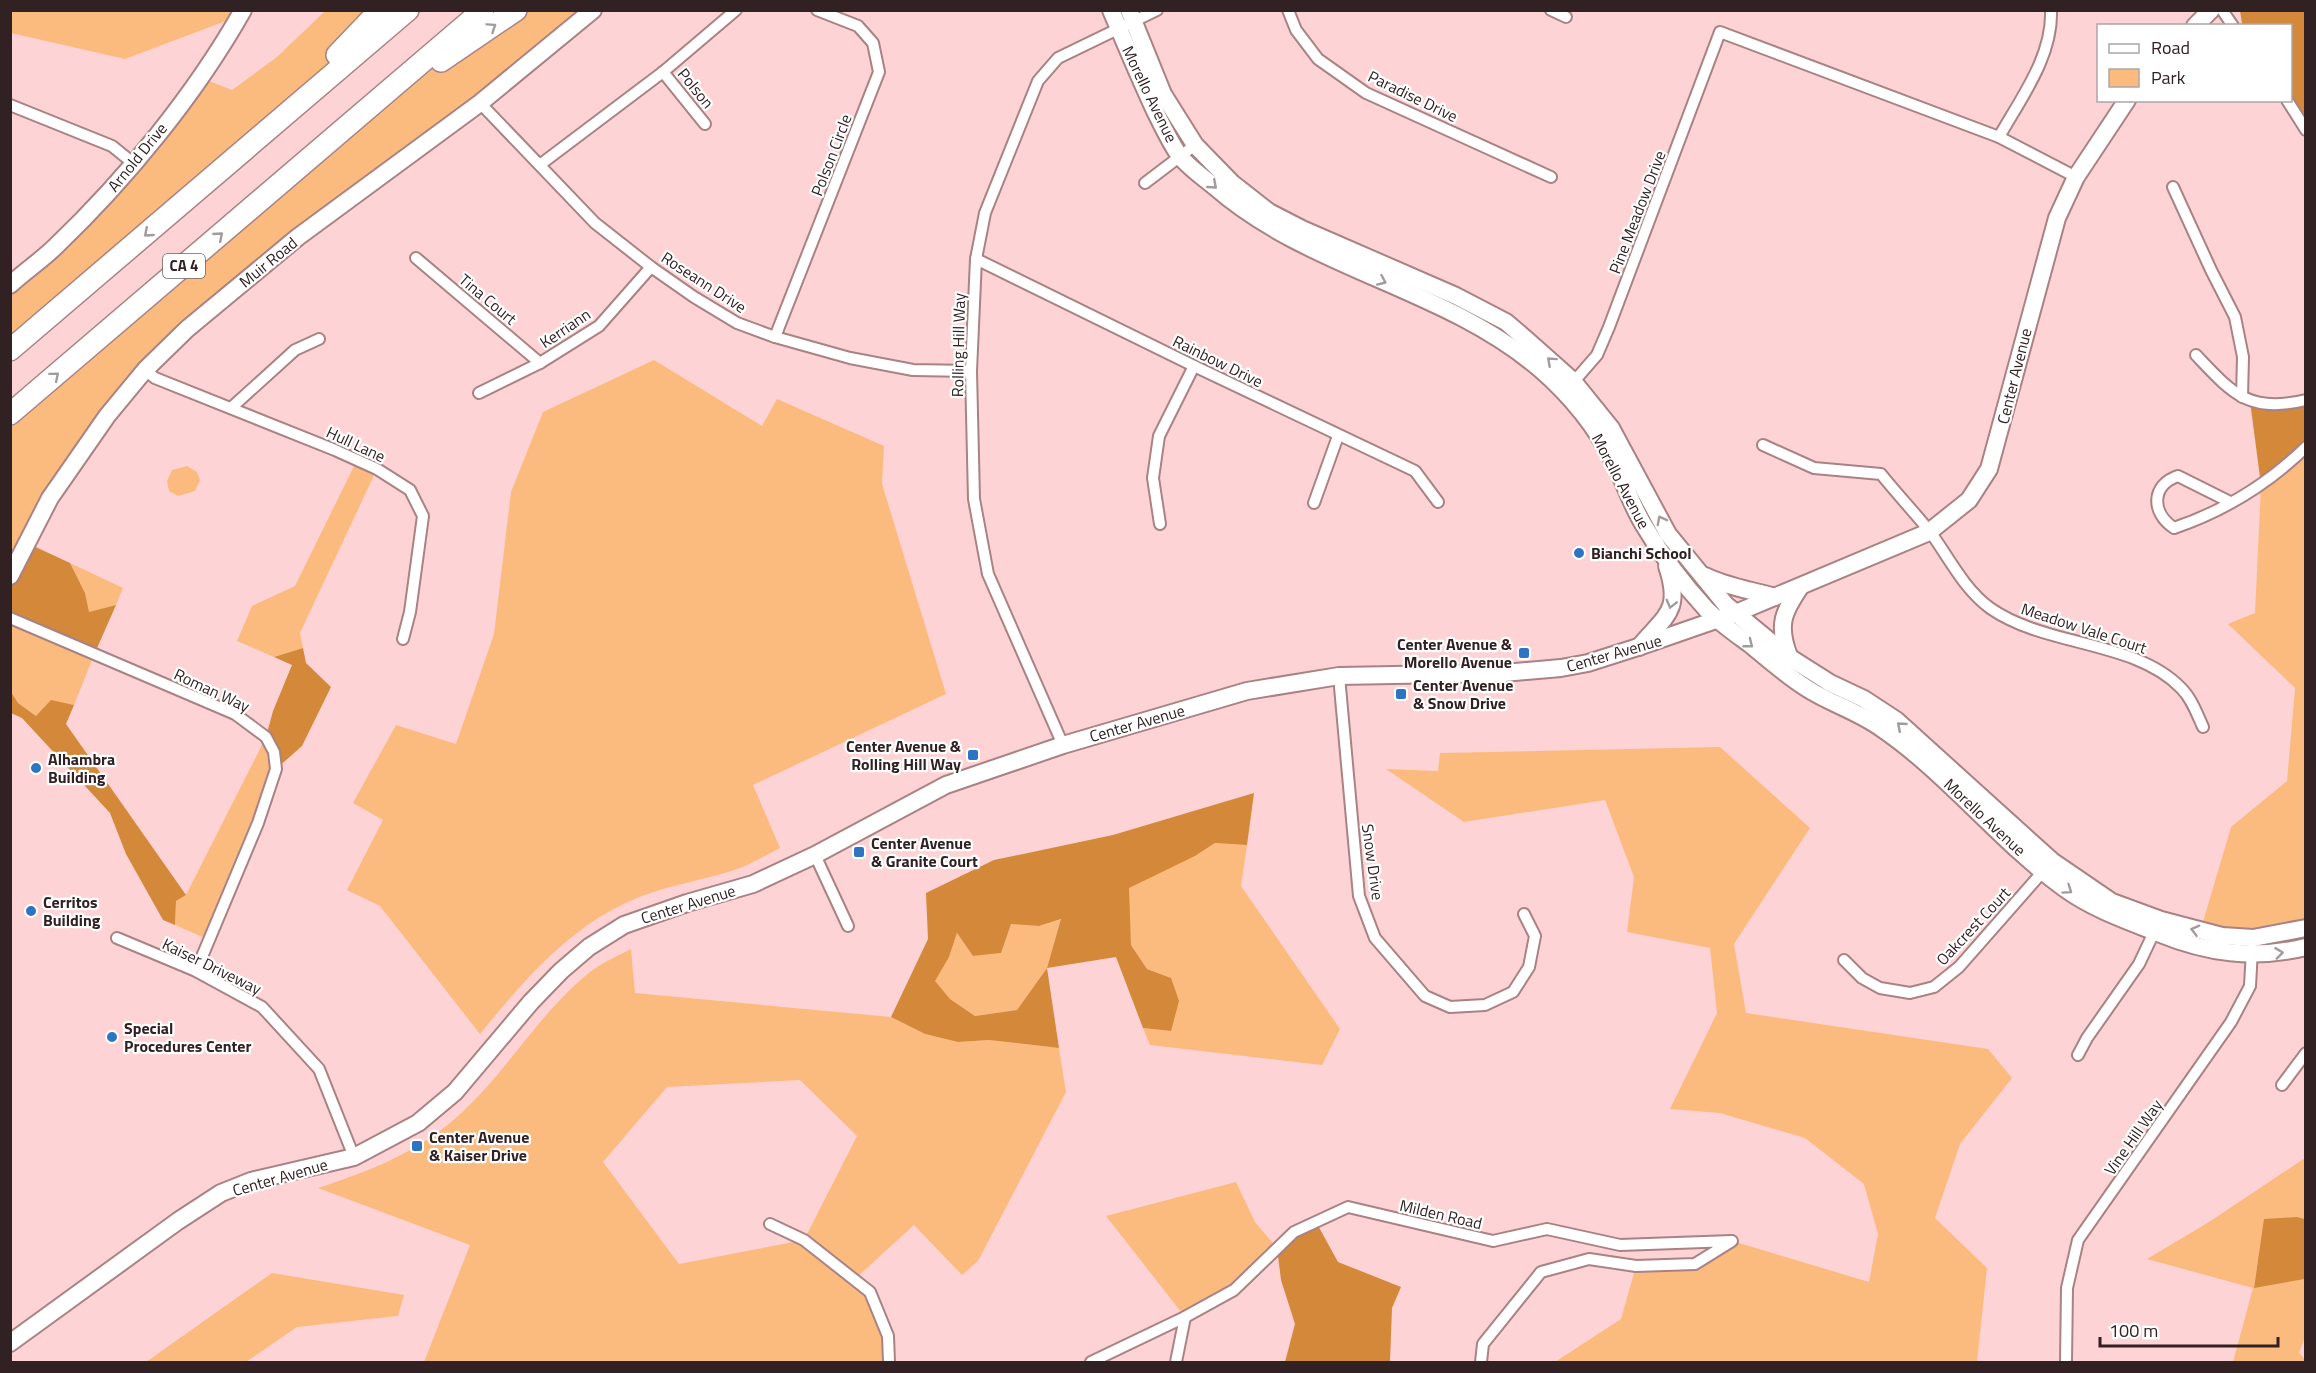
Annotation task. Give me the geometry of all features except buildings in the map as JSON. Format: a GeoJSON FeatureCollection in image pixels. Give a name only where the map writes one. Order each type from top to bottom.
{"type":"FeatureCollection","features":[{"type":"Feature","properties":{"kind":"highway"},"geometry":{"type":"LineString","coordinates":[[240,154],[380,10]]}},
{"type":"Feature","properties":{"kind":"highway"},"geometry":{"type":"LineString","coordinates":[[10,350],[408,10]]}},
{"type":"Feature","properties":{"kind":"highway","name":"CA 4"},"geometry":{"type":"LineString","coordinates":[[10,414],[483,10]]}},
{"type":"Feature","properties":{"kind":"highway"},"geometry":{"type":"LineString","coordinates":[[356,118],[516,10]]}},
{"type":"Feature","properties":{"kind":"street","name":"Arnold Drive"},"geometry":{"type":"LineString","coordinates":[[10,285],[54,249],[111,189],[191,74],[232,10]]}},
{"type":"Feature","properties":{"kind":"street","name":"Arnold Drive"},"geometry":{"type":"LineString","coordinates":[[10,274],[44,246],[130,160],[199,77],[243,10]]}},
{"type":"Feature","properties":{"kind":"street","name":"Muir Road"},"geometry":{"type":"LineString","coordinates":[[10,576],[50,498],[107,416],[145,370],[187,329],[298,237],[480,103],[593,10]]}},
{"type":"Feature","properties":{"kind":"street"},"geometry":{"type":"LineString","coordinates":[[541,165],[663,72],[736,10]]}},
{"type":"Feature","properties":{"kind":"street","name":"Polson Circle"},"geometry":{"type":"LineString","coordinates":[[775,337],[879,72],[873,43],[858,26],[817,10]]}},
{"type":"Feature","properties":{"kind":"street","name":"Morello Avenue"},"geometry":{"type":"LineString","coordinates":[[1111,10],[1127,20],[1163,94],[1195,145],[1232,183],[1269,212],[1302,229],[1456,296],[1506,322],[1611,428],[1668,534],[1726,605],[1789,657],[1830,683],[1864,699],[1896,720],[2047,866]]}},
{"type":"Feature","properties":{"kind":"street","name":"Rolling Hill Way"},"geometry":{"type":"LineString","coordinates":[[1063,745],[988,574],[974,499],[971,372],[976,259],[985,213],[1038,81],[1058,58],[1127,20],[1157,10]]}},
{"type":"Feature","properties":{"kind":"street","name":"Paradise Drive"},"geometry":{"type":"LineString","coordinates":[[1288,10],[1296,30],[1318,59],[1366,93],[1551,177]]}},
{"type":"Feature","properties":{"kind":"street"},"geometry":{"type":"LineString","coordinates":[[1551,10],[1566,17]]}},
{"type":"Feature","properties":{"kind":"street"},"geometry":{"type":"LineString","coordinates":[[2051,10],[2052,26],[2045,53],[1999,137],[2076,177]]}},
{"type":"Feature","properties":{"kind":"street"},"geometry":{"type":"LineString","coordinates":[[2197,24],[2211,10]]}},
{"type":"Feature","properties":{"kind":"street"},"geometry":{"type":"LineString","coordinates":[[2222,10],[2232,24]]}},
{"type":"Feature","properties":{"kind":"street","name":"Morello Avenue"},"geometry":{"type":"LineString","coordinates":[[1127,20],[1150,100],[1180,156],[1227,198],[1256,219],[1304,246],[1484,328],[1570,387],[1612,458],[1643,525],[1685,584],[1719,620],[1787,675],[1811,691],[1855,712],[1898,741],[2047,866],[2112,902],[2200,947],[2252,955],[2282,953],[2306,947]]}},
{"type":"Feature","properties":{"kind":"street","name":"Pine Meadow Drive"},"geometry":{"type":"LineString","coordinates":[[1570,387],[1597,355],[1609,327],[1720,32],[1999,137]]}},
{"type":"Feature","properties":{"kind":"street","name":"Polson"},"geometry":{"type":"LineString","coordinates":[[663,72],[705,124]]}},
{"type":"Feature","properties":{"kind":"street","name":"Center Avenue"},"geometry":{"type":"LineString","coordinates":[[10,1343],[178,1221],[221,1193],[251,1182],[354,1157],[418,1123],[455,1092],[561,970],[589,947],[624,925],[687,903],[753,884],[815,855],[946,785],[1063,745],[1247,691],[1339,676],[1504,673],[1588,663],[1719,620],[1929,532],[1969,500],[1989,469],[2057,218],[2076,177],[2126,102]]}},
{"type":"Feature","properties":{"kind":"street"},"geometry":{"type":"LineString","coordinates":[[2288,102],[2306,130]]}},
{"type":"Feature","properties":{"kind":"street","name":"Roseann Drive"},"geometry":{"type":"LineString","coordinates":[[480,103],[595,223],[651,267],[737,323],[775,337],[850,358],[913,370],[971,372]]}},
{"type":"Feature","properties":{"kind":"street"},"geometry":{"type":"LineString","coordinates":[[10,105],[112,146],[130,160]]}},
{"type":"Feature","properties":{"kind":"street"},"geometry":{"type":"LineString","coordinates":[[1145,183],[1195,145]]}},
{"type":"Feature","properties":{"kind":"street"},"geometry":{"type":"LineString","coordinates":[[2173,187],[2235,317],[2243,357],[2242,397]]}},
{"type":"Feature","properties":{"kind":"street","name":"Tina Court"},"geometry":{"type":"LineString","coordinates":[[416,258],[540,363]]}},
{"type":"Feature","properties":{"kind":"street","name":"Rainbow Drive"},"geometry":{"type":"LineString","coordinates":[[976,259],[1338,436],[1415,471],[1438,502]]}},
{"type":"Feature","properties":{"kind":"street","name":"Kerriann"},"geometry":{"type":"LineString","coordinates":[[479,393],[540,363],[599,326],[651,267]]}},
{"type":"Feature","properties":{"kind":"street"},"geometry":{"type":"LineString","coordinates":[[231,408],[295,350],[319,339]]}},
{"type":"Feature","properties":{"kind":"street"},"geometry":{"type":"LineString","coordinates":[[2196,355],[2229,390],[2242,397],[2257,403],[2278,406],[2306,400]]}},
{"type":"Feature","properties":{"kind":"street"},"geometry":{"type":"LineString","coordinates":[[1160,524],[1153,478],[1159,436],[1194,366]]}},
{"type":"Feature","properties":{"kind":"street","name":"Hull Lane"},"geometry":{"type":"LineString","coordinates":[[145,370],[155,378],[377,469],[410,490],[423,516],[410,612],[403,639]]}},
{"type":"Feature","properties":{"kind":"street"},"geometry":{"type":"LineString","coordinates":[[1314,503],[1338,436]]}},
{"type":"Feature","properties":{"kind":"street","name":"Meadow Vale Court"},"geometry":{"type":"LineString","coordinates":[[1763,445],[1814,468],[1881,474],[1929,532],[1967,586],[1989,607],[2022,626],[2145,662],[2181,688],[2194,707],[2203,728]]}},
{"type":"Feature","properties":{"kind":"street"},"geometry":{"type":"LineString","coordinates":[[2230,502],[2178,476],[2167,480],[2159,492],[2157,508],[2163,521],[2174,528],[2206,517],[2262,485],[2306,447]]}},
{"type":"Feature","properties":{"kind":"street"},"geometry":{"type":"LineString","coordinates":[[1638,647],[1669,613],[1674,597],[1672,581],[1661,551]]}},
{"type":"Feature","properties":{"kind":"street"},"geometry":{"type":"LineString","coordinates":[[1700,574],[1733,588],[1749,589],[1775,597]]}},
{"type":"Feature","properties":{"kind":"street"},"geometry":{"type":"LineString","coordinates":[[1789,657],[1782,640],[1781,629],[1788,605],[1801,586]]}},
{"type":"Feature","properties":{"kind":"street","name":"Roman Way"},"geometry":{"type":"LineString","coordinates":[[10,618],[235,714],[266,737],[274,752],[276,769],[258,823],[195,971]]}},
{"type":"Feature","properties":{"kind":"street","name":"Snow Drive"},"geometry":{"type":"LineString","coordinates":[[1339,676],[1359,896],[1375,938],[1425,996],[1449,1006],[1485,1005],[1513,992],[1529,967],[1535,936],[1524,914]]}},
{"type":"Feature","properties":{"kind":"street"},"geometry":{"type":"LineString","coordinates":[[815,855],[848,926]]}},
{"type":"Feature","properties":{"kind":"street","name":"Oakcrest Court"},"geometry":{"type":"LineString","coordinates":[[1844,960],[1862,978],[1880,988],[1910,993],[1934,987],[1959,967],[2047,866]]}},
{"type":"Feature","properties":{"kind":"street"},"geometry":{"type":"LineString","coordinates":[[2078,1055],[2086,1038],[2139,964],[2158,926]]}},
{"type":"Feature","properties":{"kind":"street","name":"Morello Avenue"},"geometry":{"type":"LineString","coordinates":[[2158,926],[2253,938],[2306,928]]}},
{"type":"Feature","properties":{"kind":"street","name":"Kaiser Driveway"},"geometry":{"type":"LineString","coordinates":[[117,938],[195,971],[262,1006],[319,1069],[354,1157]]}},
{"type":"Feature","properties":{"kind":"street","name":"Vine Hill Way"},"geometry":{"type":"LineString","coordinates":[[2066,1362],[2067,1288],[2078,1240],[2231,1022],[2250,986],[2253,938]]}},
{"type":"Feature","properties":{"kind":"street"},"geometry":{"type":"LineString","coordinates":[[2282,1085],[2306,1053]]}},
{"type":"Feature","properties":{"kind":"street","name":"Milden Road"},"geometry":{"type":"LineString","coordinates":[[1091,1362],[1185,1317],[1234,1290],[1294,1232],[1348,1207],[1492,1241],[1547,1229],[1620,1245],[1732,1241],[1695,1264],[1636,1266],[1589,1259],[1541,1272],[1483,1344],[1481,1362]]}},
{"type":"Feature","properties":{"kind":"street"},"geometry":{"type":"LineString","coordinates":[[770,1224],[804,1240],[870,1292],[888,1336],[889,1362]]}},
{"type":"Feature","properties":{"kind":"street"},"geometry":{"type":"LineString","coordinates":[[1176,1362],[1185,1317]]}},
{"type":"Feature","properties":{"kind":"green space"},"geometry":{"type":"Polygon","coordinates":[[[11,10],[232,11],[226,21],[125,59],[11,33],[11,10]]]}},
{"type":"Feature","properties":{"kind":"green space"},"geometry":{"type":"Polygon","coordinates":[[[325,11],[380,11],[240,154],[11,350],[11,286],[54,248],[199,77],[232,90],[277,57],[325,11]]]}},
{"type":"Feature","properties":{"kind":"green space"},"geometry":{"type":"Polygon","coordinates":[[[516,11],[593,11],[187,329],[107,416],[11,576],[11,414],[356,118],[516,11]]]}},
{"type":"Feature","properties":{"kind":"green space"},"geometry":{"type":"Polygon","coordinates":[[[654,360],[762,426],[777,399],[884,446],[882,484],[946,694],[753,785],[780,848],[743,867],[642,896],[594,921],[552,954],[480,1034],[380,906],[347,890],[383,820],[353,803],[396,725],[456,744],[494,634],[511,492],[543,412],[654,360]]]}},
{"type":"Feature","properties":{"kind":"green space"},"geometry":{"type":"Polygon","coordinates":[[[2305,447],[2305,928],[2200,932],[2231,827],[2287,781],[2295,688],[2228,624],[2255,613],[2261,485],[2305,447]]]}},
{"type":"Feature","properties":{"kind":"green space"},"geometry":{"type":"Polygon","coordinates":[[[357,460],[377,469],[300,633],[303,648],[274,657],[237,641],[252,606],[295,586],[357,460]]]}},
{"type":"Feature","properties":{"kind":"green space"},"geometry":{"type":"Polygon","coordinates":[[[187,466],[197,472],[200,480],[195,491],[178,496],[169,491],[167,481],[172,470],[187,466]]]}},
{"type":"Feature","properties":{"kind":"green space"},"geometry":{"type":"Polygon","coordinates":[[[70,563],[123,588],[116,605],[88,613],[85,593],[70,563]]]}},
{"type":"Feature","properties":{"kind":"green space"},"geometry":{"type":"Polygon","coordinates":[[[11,618],[94,655],[74,705],[51,701],[36,716],[18,703],[11,692],[11,618]]]}},
{"type":"Feature","properties":{"kind":"green space"},"geometry":{"type":"Polygon","coordinates":[[[266,737],[276,769],[209,940],[175,925],[176,901],[186,895],[266,737]]]}},
{"type":"Feature","properties":{"kind":"green space"},"geometry":{"type":"Polygon","coordinates":[[[1720,747],[1810,828],[1734,944],[1746,1013],[1988,1049],[2012,1078],[1960,1144],[1935,1218],[1987,1268],[1977,1362],[1555,1362],[1621,1319],[1636,1266],[1695,1264],[1732,1241],[1869,1282],[1878,1234],[1864,1184],[1805,1138],[1720,1113],[1670,1109],[1717,1013],[1710,948],[1627,932],[1634,877],[1605,800],[1464,822],[1386,769],[1438,771],[1440,753],[1720,747]]]}},
{"type":"Feature","properties":{"kind":"green space"},"geometry":{"type":"Polygon","coordinates":[[[1215,843],[1247,845],[1241,886],[1340,1029],[1322,1065],[1150,1045],[1143,1028],[1171,1031],[1171,978],[1147,969],[1131,945],[1128,887],[1195,856],[1215,843]]]}},
{"type":"Feature","properties":{"kind":"green space"},"geometry":{"type":"Polygon","coordinates":[[[1062,919],[1047,968],[1017,1010],[975,1016],[950,999],[934,981],[949,957],[957,933],[973,956],[1001,953],[1011,923],[1039,926],[1062,919]]]}},
{"type":"Feature","properties":{"kind":"green space"},"geometry":{"type":"Polygon","coordinates":[[[631,949],[635,993],[891,1017],[925,1034],[958,1042],[989,1040],[1059,1048],[1066,1092],[978,1261],[962,1275],[914,1225],[855,1279],[870,1292],[888,1336],[889,1362],[424,1362],[470,1245],[318,1188],[400,1156],[445,1127],[482,1092],[565,994],[595,968],[631,949]],[[800,1080],[667,1087],[603,1162],[679,1264],[804,1240],[857,1136],[800,1080]]]}},
{"type":"Feature","properties":{"kind":"green space"},"geometry":{"type":"Polygon","coordinates":[[[2305,1158],[2305,1219],[2297,1217],[2258,1261],[2254,1287],[2305,1279],[2305,1337],[2299,1353],[2305,1362],[2233,1362],[2253,1288],[2147,1259],[2209,1222],[2305,1158]]]}},
{"type":"Feature","properties":{"kind":"green space"},"geometry":{"type":"Polygon","coordinates":[[[1236,1182],[1255,1222],[1277,1248],[1234,1290],[1185,1317],[1106,1216],[1236,1182]]]}},
{"type":"Feature","properties":{"kind":"green space"},"geometry":{"type":"Polygon","coordinates":[[[272,1273],[404,1295],[398,1316],[297,1327],[246,1362],[146,1362],[272,1273]]]}},
{"type":"Feature","properties":{"kind":"shaded area"},"geometry":{"type":"Polygon","coordinates":[[[2240,11],[2305,11],[2305,130],[2291,102],[2292,24],[2242,23],[2240,11]]]}},
{"type":"Feature","properties":{"kind":"shaded area"},"geometry":{"type":"Polygon","coordinates":[[[2305,400],[2305,447],[2261,485],[2250,401],[2305,400]]]}},
{"type":"Feature","properties":{"kind":"shaded area"},"geometry":{"type":"Polygon","coordinates":[[[27,543],[70,563],[85,593],[89,612],[116,605],[94,655],[11,619],[11,576],[27,543]]]}},
{"type":"Feature","properties":{"kind":"shaded area"},"geometry":{"type":"Polygon","coordinates":[[[303,648],[306,663],[331,687],[302,746],[276,769],[266,737],[273,711],[292,665],[274,657],[303,648]]]}},
{"type":"Feature","properties":{"kind":"shaded area"},"geometry":{"type":"Polygon","coordinates":[[[11,692],[18,703],[36,716],[51,700],[74,705],[66,724],[186,895],[176,901],[175,925],[163,920],[126,854],[110,813],[22,718],[11,713],[11,692]]]}},
{"type":"Feature","properties":{"kind":"shaded area"},"geometry":{"type":"Polygon","coordinates":[[[1254,793],[1247,845],[1215,843],[1195,856],[1129,888],[1131,945],[1147,969],[1171,978],[1179,1001],[1171,1031],[1143,1028],[1116,957],[1047,968],[1059,1048],[989,1040],[958,1042],[925,1034],[891,1017],[928,939],[926,893],[994,860],[1113,835],[1254,793]],[[1061,919],[1039,926],[1011,924],[1001,953],[973,956],[957,933],[949,957],[935,981],[950,999],[975,1016],[1017,1010],[1047,968],[1061,919]]]}},
{"type":"Feature","properties":{"kind":"shaded area"},"geometry":{"type":"Polygon","coordinates":[[[2297,1217],[2305,1219],[2305,1279],[2254,1288],[2264,1219],[2297,1217]]]}},
{"type":"Feature","properties":{"kind":"shaded area"},"geometry":{"type":"Polygon","coordinates":[[[1316,1222],[1338,1262],[1401,1287],[1392,1308],[1390,1362],[1285,1362],[1295,1324],[1281,1280],[1277,1248],[1316,1222]]]}},
{"type":"Feature","properties":{"kind":"place","name":"Bianchi School"},"geometry":{"type":"Point","coordinates":[1579,553]}},
{"type":"Feature","properties":{"kind":"place","name":"Center Avenue & Morello Avenue"},"geometry":{"type":"Point","coordinates":[1524,653]}},
{"type":"Feature","properties":{"kind":"place","name":"Center Avenue & Snow Drive"},"geometry":{"type":"Point","coordinates":[1401,694]}},
{"type":"Feature","properties":{"kind":"place","name":"Center Avenue & Rolling Hill Way"},"geometry":{"type":"Point","coordinates":[973,755]}},
{"type":"Feature","properties":{"kind":"place","name":"Alhambra Building"},"geometry":{"type":"Point","coordinates":[36,768]}},
{"type":"Feature","properties":{"kind":"place","name":"Center Avenue & Granite Court"},"geometry":{"type":"Point","coordinates":[859,852]}},
{"type":"Feature","properties":{"kind":"place","name":"Cerritos Building"},"geometry":{"type":"Point","coordinates":[31,911]}},
{"type":"Feature","properties":{"kind":"place","name":"Special Procedures Center"},"geometry":{"type":"Point","coordinates":[112,1037]}},
{"type":"Feature","properties":{"kind":"place","name":"Center Avenue & Kaiser Drive"},"geometry":{"type":"Point","coordinates":[417,1146]}}]}
